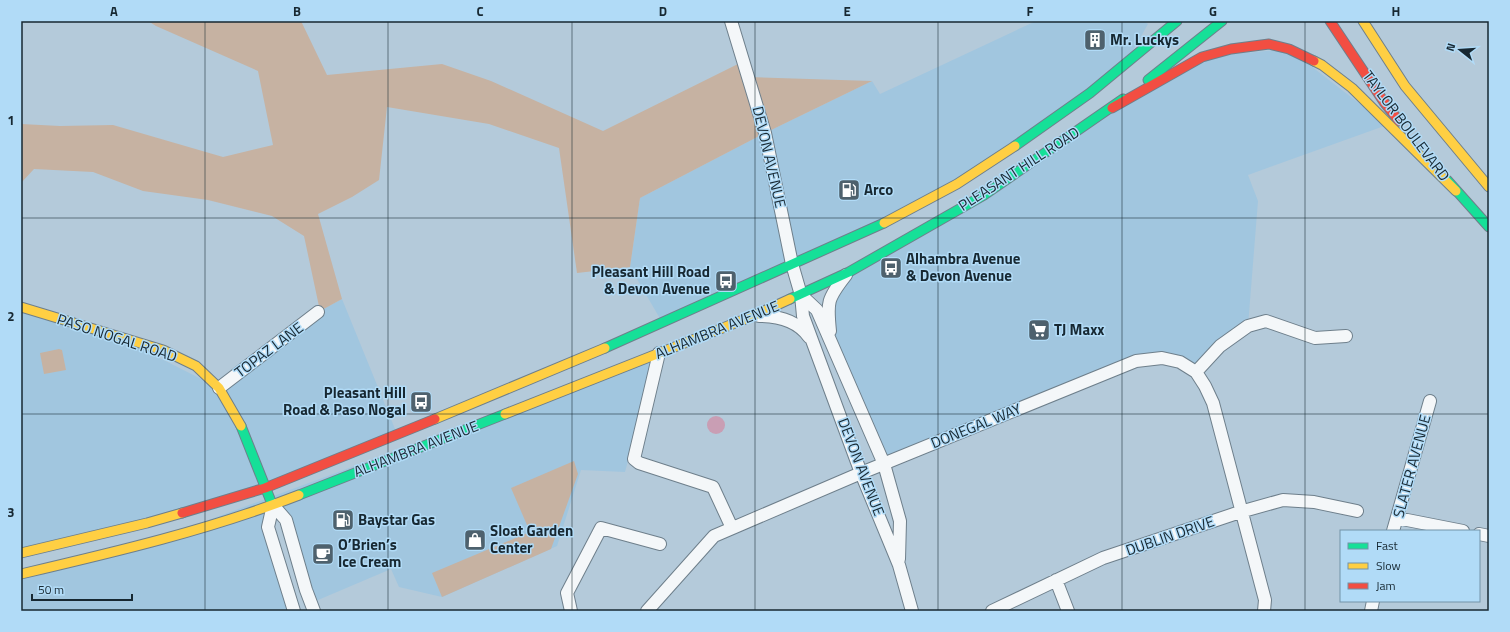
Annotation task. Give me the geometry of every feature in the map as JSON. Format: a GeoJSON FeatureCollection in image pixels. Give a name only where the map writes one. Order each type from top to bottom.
{"type":"FeatureCollection","features":[{"type":"Feature","properties":{"kind":"main road","name":"PLEASANT HILL ROAD"},"geometry":{"type":"LineString","coordinates":[[792,264],[901,215],[957,184],[1032,135],[1090,93],[1177,21]]}},
{"type":"Feature","properties":{"kind":"main road","name":"PLEASANT HILL ROAD"},"geometry":{"type":"LineString","coordinates":[[801,295],[849,272],[984,195],[1112,108],[1222,21]]}},
{"type":"Feature","properties":{"kind":"main road","name":"TAYLOR BOULEVARD"},"geometry":{"type":"LineString","coordinates":[[1330,21],[1384,102],[1456,191],[1489,226]]}},
{"type":"Feature","properties":{"kind":"main road","name":"TAYLOR BOULEVARD"},"geometry":{"type":"LineString","coordinates":[[1363,21],[1405,86],[1489,187]]}},
{"type":"Feature","properties":{"kind":"main road"},"geometry":{"type":"LineString","coordinates":[[1112,108],[1202,57],[1231,49],[1268,44],[1289,49],[1322,65],[1352,88],[1456,191]]}},
{"type":"Feature","properties":{"kind":"main road","name":"ALHAMBRA AVENUE"},"geometry":{"type":"LineString","coordinates":[[21,553],[147,523],[265,488],[561,368],[792,264]]}},
{"type":"Feature","properties":{"kind":"main road","name":"ALHAMBRA AVENUE"},"geometry":{"type":"LineString","coordinates":[[21,574],[155,542],[273,505],[753,316],[801,295]]}},
{"type":"Feature","properties":{"kind":"main road","name":"PASO NOGAL ROAD"},"geometry":{"type":"LineString","coordinates":[[21,307],[163,350],[196,366],[219,388],[244,431],[265,488],[273,505]]}},
{"type":"Feature","properties":{"kind":"street","name":"DEVON AVENUE"},"geometry":{"type":"LineString","coordinates":[[731,21],[766,133],[792,264],[801,295],[803,316],[816,346],[861,473],[899,565],[912,611]]}},
{"type":"Feature","properties":{"kind":"street","name":"DEVON AVENUE"},"geometry":{"type":"LineString","coordinates":[[831,342],[828,307],[831,294],[849,272]]}},
{"type":"Feature","properties":{"kind":"street","name":"DEVON AVENUE"},"geometry":{"type":"LineString","coordinates":[[801,295],[817,310],[884,464],[900,521],[899,565]]}},
{"type":"Feature","properties":{"kind":"street","name":"TOPAZ LANE"},"geometry":{"type":"LineString","coordinates":[[219,388],[318,312]]}},
{"type":"Feature","properties":{"kind":"street","name":"DEVON AVENUE"},"geometry":{"type":"LineString","coordinates":[[753,316],[774,316],[788,320],[803,329],[816,346]]}},
{"type":"Feature","properties":{"kind":"street"},"geometry":{"type":"LineString","coordinates":[[1264,611],[1264,600],[1213,403],[1196,372],[1220,346],[1248,326],[1266,321],[1315,338],[1346,336]]}},
{"type":"Feature","properties":{"kind":"street"},"geometry":{"type":"LineString","coordinates":[[659,353],[634,459],[639,463],[713,487],[732,528]]}},
{"type":"Feature","properties":{"kind":"street","name":"DONEGAL WAY"},"geometry":{"type":"LineString","coordinates":[[647,611],[714,536],[732,528],[861,473],[1136,361],[1162,358],[1180,362],[1196,372]]}},
{"type":"Feature","properties":{"kind":"street","name":"SLATER AVENUE"},"geometry":{"type":"LineString","coordinates":[[1394,530],[1430,401]]}},
{"type":"Feature","properties":{"kind":"street","name":"DUBLIN DRIVE"},"geometry":{"type":"LineString","coordinates":[[992,611],[1103,558],[1240,512],[1283,500],[1314,502],[1358,511]]}},
{"type":"Feature","properties":{"kind":"street"},"geometry":{"type":"LineString","coordinates":[[273,505],[268,527],[294,611]]}},
{"type":"Feature","properties":{"kind":"street"},"geometry":{"type":"LineString","coordinates":[[273,505],[286,520],[306,590],[314,611]]}},
{"type":"Feature","properties":{"kind":"street"},"geometry":{"type":"LineString","coordinates":[[1397,518],[1458,530]]}},
{"type":"Feature","properties":{"kind":"street"},"geometry":{"type":"LineString","coordinates":[[571,611],[567,593],[601,528],[660,544]]}},
{"type":"Feature","properties":{"kind":"street"},"geometry":{"type":"LineString","coordinates":[[1056,580],[1068,611]]}},
{"type":"Feature","properties":{"kind":"shaded area"},"geometry":{"type":"Polygon","coordinates":[[[148,21],[301,21],[327,75],[442,64],[491,81],[603,131],[744,61],[748,77],[872,81],[765,133],[640,198],[630,267],[577,273],[559,148],[489,124],[387,107],[379,180],[352,197],[318,214],[342,299],[320,311],[304,236],[272,216],[208,200],[143,191],[93,172],[34,169],[21,183],[21,124],[60,126],[113,125],[223,157],[273,145],[258,71],[156,26],[148,21]]]}},
{"type":"Feature","properties":{"kind":"shaded area"},"geometry":{"type":"Polygon","coordinates":[[[1036,21],[1144,21],[1148,24],[1126,63],[957,184],[662,322],[630,267],[640,198],[765,133],[872,81],[880,94],[1036,21]]]}},
{"type":"Feature","properties":{"kind":"shaded area"},"geometry":{"type":"Polygon","coordinates":[[[1289,49],[1387,125],[1248,175],[1258,201],[1248,326],[1196,372],[1146,359],[884,464],[831,342],[831,294],[849,272],[1202,57],[1289,49]]]}},
{"type":"Feature","properties":{"kind":"shaded area"},"geometry":{"type":"Polygon","coordinates":[[[342,299],[397,434],[265,488],[21,553],[21,307],[118,337],[219,388],[318,312],[342,299]]]}},
{"type":"Feature","properties":{"kind":"shaded area"},"geometry":{"type":"Polygon","coordinates":[[[59,349],[62,350],[66,370],[44,374],[40,353],[59,349]]]}},
{"type":"Feature","properties":{"kind":"shaded area"},"geometry":{"type":"Polygon","coordinates":[[[657,354],[625,472],[581,470],[557,546],[442,597],[399,587],[391,569],[311,603],[286,520],[273,505],[268,527],[294,611],[21,611],[21,577],[133,548],[657,354]]]}},
{"type":"Feature","properties":{"kind":"shaded area"},"geometry":{"type":"Polygon","coordinates":[[[712,416],[720,416],[725,421],[723,432],[720,434],[712,434],[707,429],[707,421],[712,416]]]}},
{"type":"Feature","properties":{"kind":"shaded area"},"geometry":{"type":"Polygon","coordinates":[[[574,461],[578,474],[551,549],[442,597],[432,573],[530,532],[511,488],[574,461]]]}},
{"type":"Feature","properties":{"kind":"traffic: fast"},"geometry":{"type":"LineString","coordinates":[[1015,146],[1090,93],[1177,21]]}},
{"type":"Feature","properties":{"kind":"traffic: fast"},"geometry":{"type":"LineString","coordinates":[[1148,80],[1222,21]]}},
{"type":"Feature","properties":{"kind":"traffic: fast"},"geometry":{"type":"LineString","coordinates":[[790,299],[849,272],[984,195],[1123,99]]}},
{"type":"Feature","properties":{"kind":"traffic: fast"},"geometry":{"type":"LineString","coordinates":[[1447,180],[1489,227]]}},
{"type":"Feature","properties":{"kind":"traffic: fast"},"geometry":{"type":"LineString","coordinates":[[605,348],[884,223]]}},
{"type":"Feature","properties":{"kind":"traffic: fast"},"geometry":{"type":"LineString","coordinates":[[299,495],[505,414]]}},
{"type":"Feature","properties":{"kind":"traffic: fast"},"geometry":{"type":"LineString","coordinates":[[241,426],[270,499]]}},
{"type":"Feature","properties":{"kind":"traffic: slow"},"geometry":{"type":"LineString","coordinates":[[1363,21],[1405,86],[1489,187]]}},
{"type":"Feature","properties":{"kind":"traffic: slow"},"geometry":{"type":"LineString","coordinates":[[1314,61],[1322,65],[1352,88],[1456,191]]}},
{"type":"Feature","properties":{"kind":"traffic: slow"},"geometry":{"type":"LineString","coordinates":[[884,223],[957,184],[1015,146]]}},
{"type":"Feature","properties":{"kind":"traffic: slow"},"geometry":{"type":"LineString","coordinates":[[505,414],[753,316],[790,299]]}},
{"type":"Feature","properties":{"kind":"traffic: slow"},"geometry":{"type":"LineString","coordinates":[[21,307],[163,350],[196,366],[219,388],[241,426]]}},
{"type":"Feature","properties":{"kind":"traffic: slow"},"geometry":{"type":"LineString","coordinates":[[435,419],[605,348]]}},
{"type":"Feature","properties":{"kind":"traffic: slow"},"geometry":{"type":"LineString","coordinates":[[21,574],[127,549],[196,530],[265,508],[299,495]]}},
{"type":"Feature","properties":{"kind":"traffic: slow"},"geometry":{"type":"LineString","coordinates":[[21,553],[147,523],[182,513]]}},
{"type":"Feature","properties":{"kind":"traffic: jam"},"geometry":{"type":"LineString","coordinates":[[1330,21],[1384,102],[1399,121]]}},
{"type":"Feature","properties":{"kind":"traffic: jam"},"geometry":{"type":"LineString","coordinates":[[1112,108],[1202,57],[1231,49],[1269,44],[1289,49],[1314,61]]}},
{"type":"Feature","properties":{"kind":"traffic: jam"},"geometry":{"type":"LineString","coordinates":[[182,513],[265,488],[435,419]]}},
{"type":"Feature","properties":{"kind":"place","name":"Mr. Luckys"},"geometry":{"type":"Point","coordinates":[1095,40]}},
{"type":"Feature","properties":{"kind":"place","name":"Arco"},"geometry":{"type":"Point","coordinates":[849,190]}},
{"type":"Feature","properties":{"kind":"place","name":"Alhambra Avenue & Devon Avenue"},"geometry":{"type":"Point","coordinates":[891,268]}},
{"type":"Feature","properties":{"kind":"place","name":"Pleasant Hill Road & Devon Avenue"},"geometry":{"type":"Point","coordinates":[726,281]}},
{"type":"Feature","properties":{"kind":"place","name":"TJ Maxx"},"geometry":{"type":"Point","coordinates":[1039,330]}},
{"type":"Feature","properties":{"kind":"place","name":"Pleasant Hill Road & Paso Nogal"},"geometry":{"type":"Point","coordinates":[421,402]}},
{"type":"Feature","properties":{"kind":"place","name":"Baystar Gas"},"geometry":{"type":"Point","coordinates":[343,520]}},
{"type":"Feature","properties":{"kind":"place","name":"Sloat Garden Center"},"geometry":{"type":"Point","coordinates":[475,540]}},
{"type":"Feature","properties":{"kind":"place","name":"O’Brien’s Ice Cream"},"geometry":{"type":"Point","coordinates":[323,554]}}]}
